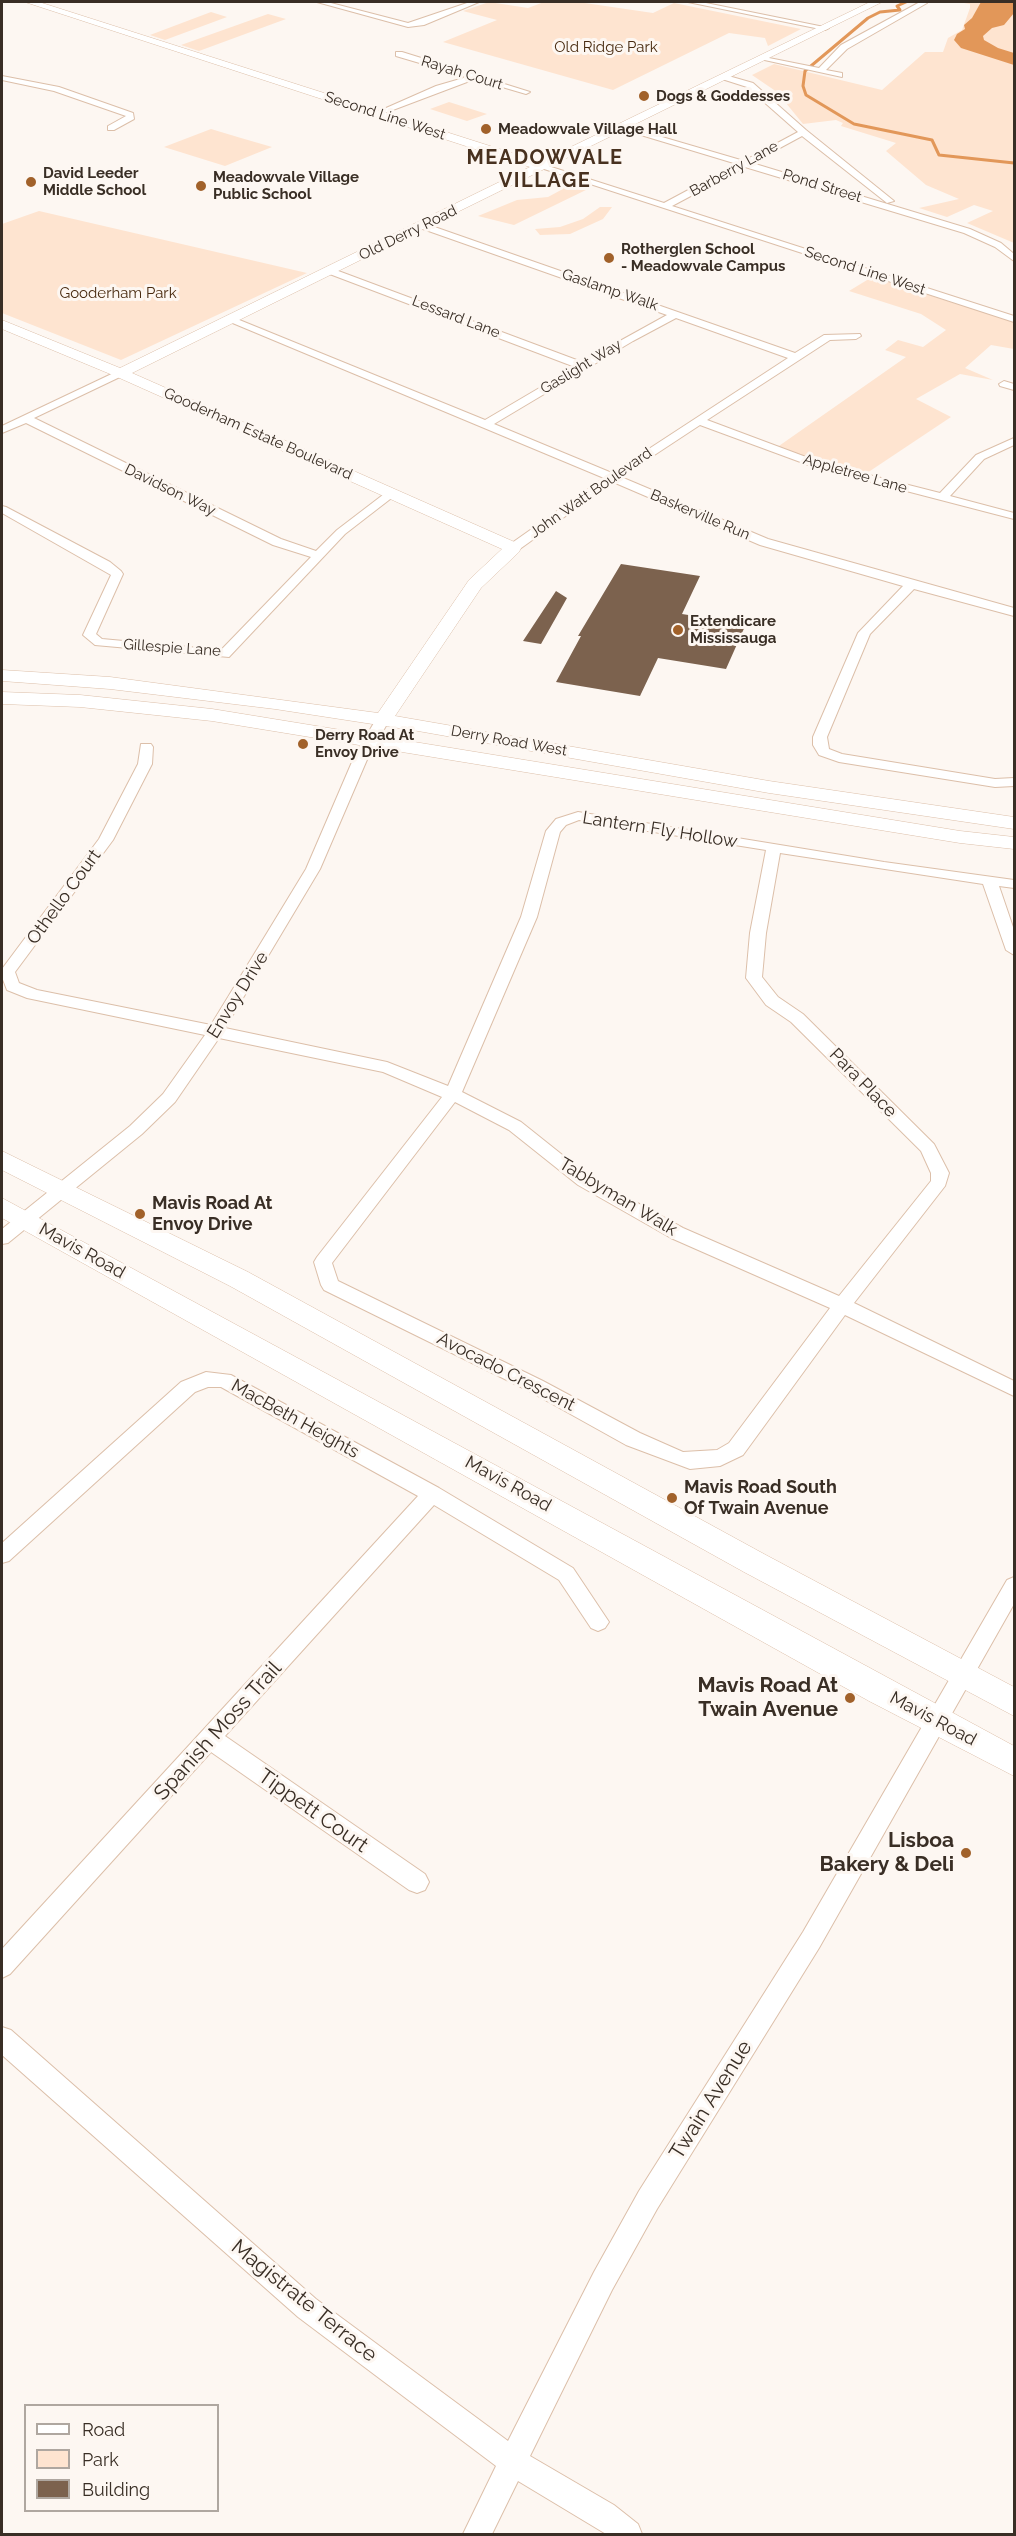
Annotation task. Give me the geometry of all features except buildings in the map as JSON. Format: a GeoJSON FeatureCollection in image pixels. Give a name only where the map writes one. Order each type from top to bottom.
{"type":"FeatureCollection","features":[{"type":"Feature","properties":{"kind":"street","name":"Second Line West"},"geometry":{"type":"LineString","coordinates":[[30,2],[1014,319]]}},
{"type":"Feature","properties":{"kind":"street"},"geometry":{"type":"LineString","coordinates":[[321,2],[408,25],[418,24],[475,2]]}},
{"type":"Feature","properties":{"kind":"street"},"geometry":{"type":"LineString","coordinates":[[692,2],[825,28]]}},
{"type":"Feature","properties":{"kind":"street","name":"Old Derry Road"},"geometry":{"type":"LineString","coordinates":[[2,430],[877,2]]}},
{"type":"Feature","properties":{"kind":"street"},"geometry":{"type":"LineString","coordinates":[[814,70],[844,47],[923,3]]}},
{"type":"Feature","properties":{"kind":"street","name":"Rayah Court"},"geometry":{"type":"LineString","coordinates":[[399,54],[526,92]]}},
{"type":"Feature","properties":{"kind":"street"},"geometry":{"type":"LineString","coordinates":[[764,59],[839,75]]}},
{"type":"Feature","properties":{"kind":"street"},"geometry":{"type":"LineString","coordinates":[[380,114],[439,88],[474,77]]}},
{"type":"Feature","properties":{"kind":"street"},"geometry":{"type":"LineString","coordinates":[[725,77],[750,85],[803,132],[900,209]]}},
{"type":"Feature","properties":{"kind":"street"},"geometry":{"type":"LineString","coordinates":[[2,78],[56,89],[130,115],[130,119],[111,128]]}},
{"type":"Feature","properties":{"kind":"street","name":"Pond Street"},"geometry":{"type":"LineString","coordinates":[[624,127],[967,231],[998,245],[1014,258]]}},
{"type":"Feature","properties":{"kind":"street","name":"Barberry Lane"},"geometry":{"type":"LineString","coordinates":[[666,207],[803,132]]}},
{"type":"Feature","properties":{"kind":"street","name":"Gaslamp Walk"},"geometry":{"type":"LineString","coordinates":[[423,226],[796,357]]}},
{"type":"Feature","properties":{"kind":"street","name":"Lessard Lane"},"geometry":{"type":"LineString","coordinates":[[330,271],[582,366]]}},
{"type":"Feature","properties":{"kind":"street","name":"Gaslight Way"},"geometry":{"type":"LineString","coordinates":[[486,424],[582,366],[677,314]]}},
{"type":"Feature","properties":{"kind":"street","name":"Baskerville Run"},"geometry":{"type":"LineString","coordinates":[[228,320],[486,424],[764,542],[1014,612]]}},
{"type":"Feature","properties":{"kind":"street","name":"Gooderham Estate Boulevard"},"geometry":{"type":"LineString","coordinates":[[4,328],[120,373],[513,548]]}},
{"type":"Feature","properties":{"kind":"street","name":"John Watt Boulevard"},"geometry":{"type":"LineString","coordinates":[[383,719],[475,584],[513,548],[612,477],[796,357],[828,338],[856,336]]}},
{"type":"Feature","properties":{"kind":"street","name":"Davidson Way"},"geometry":{"type":"LineString","coordinates":[[25,418],[277,542],[317,555]]}},
{"type":"Feature","properties":{"kind":"street","name":"Appletree Lane"},"geometry":{"type":"LineString","coordinates":[[699,421],[818,465],[1014,516]]}},
{"type":"Feature","properties":{"kind":"street"},"geometry":{"type":"LineString","coordinates":[[942,498],[980,457],[1014,441]]}},
{"type":"Feature","properties":{"kind":"street","name":"Gillespie Lane"},"geometry":{"type":"LineString","coordinates":[[2,509],[106,565],[117,574],[89,635],[99,642],[224,654],[341,532],[392,493]]}},
{"type":"Feature","properties":{"kind":"street"},"geometry":{"type":"LineString","coordinates":[[911,585],[864,633],[820,737],[820,745],[824,752],[839,758],[995,783],[1014,782]]}},
{"type":"Feature","properties":{"kind":"street","name":"Derry Road West"},"geometry":{"type":"LineString","coordinates":[[2,676],[81,681],[221,695],[383,719],[769,787],[1014,823]]}},
{"type":"Feature","properties":{"kind":"street","name":"Derry Road West"},"geometry":{"type":"LineString","coordinates":[[2,698],[150,707],[960,837],[1014,843]]}},
{"type":"Feature","properties":{"kind":"street","name":"Envoy Drive"},"geometry":{"type":"LineString","coordinates":[[2,1238],[13,1213],[62,1191],[136,1130],[169,1098],[216,1030],[313,869],[370,741],[383,719]]}},
{"type":"Feature","properties":{"kind":"street","name":"Othello Court"},"geometry":{"type":"LineString","coordinates":[[146,747],[145,764],[106,840],[7,972],[13,986],[33,994],[216,1030]]}},
{"type":"Feature","properties":{"kind":"street","name":"Lantern Fly Hollow"},"geometry":{"type":"LineString","coordinates":[[453,1094],[529,917],[554,831],[561,822],[578,816],[590,816],[774,848],[1014,884]]}},
{"type":"Feature","properties":{"kind":"street","name":"Para Place"},"geometry":{"type":"LineString","coordinates":[[774,848],[758,933],[754,978],[772,1001],[797,1018],[836,1054],[928,1148],[940,1173],[939,1182],[842,1305]]}},
{"type":"Feature","properties":{"kind":"street"},"geometry":{"type":"LineString","coordinates":[[990,882],[1014,950]]}},
{"type":"Feature","properties":{"kind":"street","name":"Tabbyman Walk"},"geometry":{"type":"LineString","coordinates":[[216,1030],[387,1067],[453,1094],[515,1126],[584,1181],[667,1227],[842,1305],[1014,1389]]}},
{"type":"Feature","properties":{"kind":"street","name":"Avocado Crescent"},"geometry":{"type":"LineString","coordinates":[[453,1094],[323,1262],[330,1285],[536,1386],[633,1439],[690,1461],[720,1458],[736,1449],[842,1305]]}},
{"type":"Feature","properties":{"kind":"street"},"geometry":{"type":"LineString","coordinates":[[2,1160],[239,1280],[1014,1702]]}},
{"type":"Feature","properties":{"kind":"street","name":"Mavis Road"},"geometry":{"type":"LineString","coordinates":[[13,1213],[1014,1762]]}},
{"type":"Feature","properties":{"kind":"street","name":"MacBeth Heights"},"geometry":{"type":"LineString","coordinates":[[2,1555],[188,1387],[206,1379],[225,1380],[432,1494],[566,1574],[598,1622]]}},
{"type":"Feature","properties":{"kind":"street","name":"Spanish Moss Trail"},"geometry":{"type":"LineString","coordinates":[[2,1966],[432,1494]]}},
{"type":"Feature","properties":{"kind":"street","name":"Twain Avenue"},"geometry":{"type":"LineString","coordinates":[[477,2535],[603,2281],[648,2200],[811,1940],[1014,1586]]}},
{"type":"Feature","properties":{"kind":"street","name":"Tippett Court"},"geometry":{"type":"LineString","coordinates":[[210,1739],[417,1882]]}},
{"type":"Feature","properties":{"kind":"street","name":"Magistrate Terrace"},"geometry":{"type":"LineString","coordinates":[[2,2039],[307,2308],[513,2462],[604,2515],[628,2535]]}},
{"type":"Feature","properties":{"kind":"green space","name":"Old Ridge Park"},"geometry":{"type":"Polygon","coordinates":[[[489,2],[528,8],[544,2],[578,2],[653,13],[674,3],[801,29],[768,46],[765,38],[729,33],[613,90],[443,42],[497,20],[463,11],[489,2]]]}},
{"type":"Feature","properties":{"kind":"green space"},"geometry":{"type":"Polygon","coordinates":[[[958,2],[1014,2],[1014,243],[967,223],[993,211],[974,205],[947,217],[919,208],[959,199],[926,185],[886,151],[896,143],[841,126],[843,123],[836,120],[803,124],[777,92],[752,75],[774,64],[882,90],[925,52],[943,52],[948,38],[962,30],[970,4],[958,2]]]}},
{"type":"Feature","properties":{"kind":"green space"},"geometry":{"type":"Polygon","coordinates":[[[211,12],[227,17],[165,40],[150,35],[211,12]]]}},
{"type":"Feature","properties":{"kind":"green space"},"geometry":{"type":"Polygon","coordinates":[[[268,14],[286,19],[199,51],[181,45],[268,14]]]}},
{"type":"Feature","properties":{"kind":"green space"},"geometry":{"type":"Polygon","coordinates":[[[449,102],[487,114],[467,121],[430,109],[449,102]]]}},
{"type":"Feature","properties":{"kind":"green space"},"geometry":{"type":"Polygon","coordinates":[[[211,129],[272,147],[225,166],[164,147],[211,129]]]}},
{"type":"Feature","properties":{"kind":"green space"},"geometry":{"type":"Polygon","coordinates":[[[564,180],[590,188],[514,225],[478,216],[517,200],[548,197],[561,190],[564,180]]]}},
{"type":"Feature","properties":{"kind":"green space"},"geometry":{"type":"Polygon","coordinates":[[[600,207],[612,207],[603,219],[570,234],[540,235],[535,229],[560,227],[583,219],[600,207]]]}},
{"type":"Feature","properties":{"kind":"green space","name":"Gooderham Park"},"geometry":{"type":"Polygon","coordinates":[[[39,211],[307,273],[121,360],[2,313],[2,224],[39,211]]]}},
{"type":"Feature","properties":{"kind":"green space"},"geometry":{"type":"Polygon","coordinates":[[[872,277],[1014,322],[1014,349],[991,345],[965,368],[993,380],[960,374],[916,399],[951,417],[867,473],[776,448],[906,357],[885,350],[898,340],[923,347],[946,330],[921,314],[849,291],[872,277]]]}},
{"type":"Feature","properties":{"kind":"shaded area"},"geometry":{"type":"Polygon","coordinates":[[[981,2],[1014,3],[1014,13],[1004,25],[992,28],[983,36],[984,40],[998,48],[1014,53],[1014,65],[961,48],[954,40],[957,34],[965,29],[964,25],[972,18],[981,2]]]}},
{"type":"Feature","properties":{"kind":"waterway"},"geometry":{"type":"LineString","coordinates":[[906,2],[897,6],[900,10],[880,12],[868,18],[805,71],[803,86],[806,95],[854,124],[932,140],[939,155],[1014,163]]}},
{"type":"Feature","properties":{"kind":"place","name":"Dogs & Goddesses"},"geometry":{"type":"Point","coordinates":[644,96]}},
{"type":"Feature","properties":{"kind":"place","name":"Meadowvale Village Hall"},"geometry":{"type":"Point","coordinates":[486,129]}},
{"type":"Feature","properties":{"kind":"place","name":"David Leeder Middle School"},"geometry":{"type":"Point","coordinates":[31,182]}},
{"type":"Feature","properties":{"kind":"place","name":"Meadowvale Village Public School"},"geometry":{"type":"Point","coordinates":[201,186]}},
{"type":"Feature","properties":{"kind":"place","name":"Rotherglen School - Meadowvale Campus"},"geometry":{"type":"Point","coordinates":[609,258]}},
{"type":"Feature","properties":{"kind":"place","name":"Extendicare Mississauga"},"geometry":{"type":"Point","coordinates":[678,630]}},
{"type":"Feature","properties":{"kind":"place","name":"Derry Road At Envoy Drive"},"geometry":{"type":"Point","coordinates":[303,744]}},
{"type":"Feature","properties":{"kind":"place","name":"Mavis Road At Envoy Drive"},"geometry":{"type":"Point","coordinates":[140,1214]}},
{"type":"Feature","properties":{"kind":"place","name":"Mavis Road South Of Twain Avenue"},"geometry":{"type":"Point","coordinates":[672,1498]}},
{"type":"Feature","properties":{"kind":"place","name":"Mavis Road At Twain Avenue"},"geometry":{"type":"Point","coordinates":[850,1698]}},
{"type":"Feature","properties":{"kind":"place","name":"Lisboa Bakery & Deli"},"geometry":{"type":"Point","coordinates":[966,1853]}},
{"type":"Feature","properties":{"kind":"district","name":"MEADOWVALE VILLAGE"},"geometry":{"type":"Point","coordinates":[545,170]}}]}
